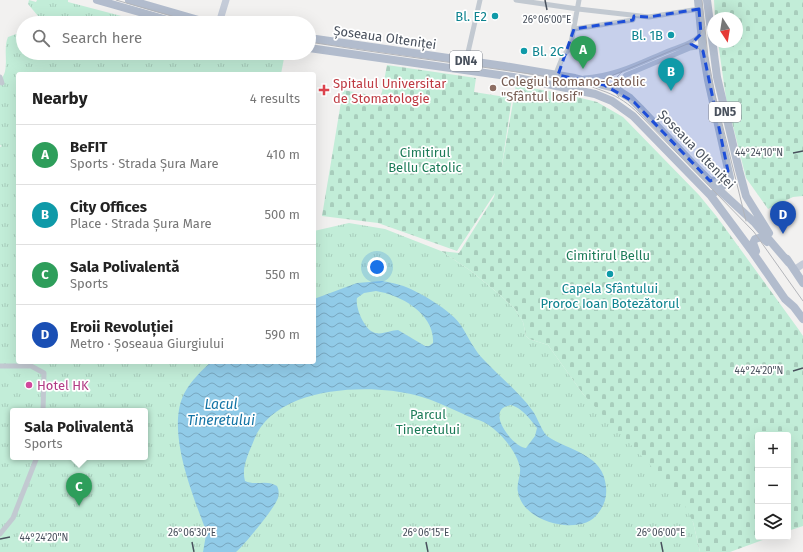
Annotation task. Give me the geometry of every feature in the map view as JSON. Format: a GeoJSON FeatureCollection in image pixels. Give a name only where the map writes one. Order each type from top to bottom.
{"type":"FeatureCollection","features":[{"type":"Feature","properties":{"kind":"main road"},"geometry":{"type":"LineString","coordinates":[[98,0],[154,16]]}},
{"type":"Feature","properties":{"kind":"main road"},"geometry":{"type":"LineString","coordinates":[[130,0],[185,16]]}},
{"type":"Feature","properties":{"kind":"main road","name":"DN5"},"geometry":{"type":"LineString","coordinates":[[698,0],[701,34],[700,49],[728,171]]}},
{"type":"Feature","properties":{"kind":"main road","name":"DN5"},"geometry":{"type":"LineString","coordinates":[[707,0],[717,77],[744,190],[753,208],[792,267]]}},
{"type":"Feature","properties":{"kind":"main road","name":"Șoseaua Olteniței"},"geometry":{"type":"LineString","coordinates":[[316,39],[558,75],[604,85],[620,92],[630,98],[710,181],[754,222],[792,267]]}},
{"type":"Feature","properties":{"kind":"main road","name":"Șoseaua Olteniței"},"geometry":{"type":"LineString","coordinates":[[316,49],[513,77],[595,94],[612,101],[631,113],[711,196],[764,268]]}},
{"type":"Feature","properties":{"kind":"main road"},"geometry":{"type":"LineString","coordinates":[[711,196],[729,181],[730,178],[728,171]]}},
{"type":"Feature","properties":{"kind":"main road"},"geometry":{"type":"LineString","coordinates":[[710,181],[723,178],[728,171]]}},
{"type":"Feature","properties":{"kind":"main road"},"geometry":{"type":"LineString","coordinates":[[803,283],[792,267],[765,239],[759,237],[755,239],[752,243],[763,263],[764,268],[785,299],[794,307],[803,321]]}},
{"type":"Feature","properties":{"kind":"street"},"geometry":{"type":"LineString","coordinates":[[221,16],[226,0]]}},
{"type":"Feature","properties":{"kind":"street"},"geometry":{"type":"LineString","coordinates":[[466,61],[480,0]]}},
{"type":"Feature","properties":{"kind":"street"},"geometry":{"type":"LineString","coordinates":[[516,0],[649,18],[699,9]]}},
{"type":"Feature","properties":{"kind":"street"},"geometry":{"type":"LineString","coordinates":[[558,75],[557,71],[563,56],[570,48],[579,0]]}},
{"type":"Feature","properties":{"kind":"street"},"geometry":{"type":"LineString","coordinates":[[574,29],[633,20],[634,16]]}},
{"type":"Feature","properties":{"kind":"street"},"geometry":{"type":"LineString","coordinates":[[575,78],[595,77],[626,69],[695,40],[701,34]]}},
{"type":"Feature","properties":{"kind":"street"},"geometry":{"type":"LineString","coordinates":[[686,44],[700,49]]}},
{"type":"Feature","properties":{"kind":"street"},"geometry":{"type":"LineString","coordinates":[[620,92],[620,82],[626,75],[690,48],[700,49]]}},
{"type":"Feature","properties":{"kind":"street"},"geometry":{"type":"LineString","coordinates":[[0,77],[2,83]]}},
{"type":"Feature","properties":{"kind":"street"},"geometry":{"type":"LineString","coordinates":[[792,267],[803,264]]}},
{"type":"Feature","properties":{"kind":"street"},"geometry":{"type":"LineString","coordinates":[[0,366],[31,366],[44,373],[43,408]]}},
{"type":"Feature","properties":{"kind":"street"},"geometry":{"type":"LineString","coordinates":[[0,534],[12,518],[36,460]]}},
{"type":"Feature","properties":{"kind":"highlighted area"},"geometry":{"type":"Polygon","coordinates":[[[699,9],[701,34],[691,44],[703,51],[728,171],[726,175],[710,181],[634,102],[604,85],[558,75],[574,29],[633,20],[634,16],[649,17],[699,9]]]}},
{"type":"Feature","properties":{"kind":"green space"},"geometry":{"type":"Polygon","coordinates":[[[29,0],[36,2],[37,0],[68,0],[68,2],[121,16],[38,16],[28,4],[29,0]]]}},
{"type":"Feature","properties":{"kind":"green space"},"geometry":{"type":"Polygon","coordinates":[[[714,0],[803,0],[803,196],[793,197],[768,209],[746,178],[726,98],[719,48],[743,48],[743,12],[715,12],[714,0]]]}},
{"type":"Feature","properties":{"kind":"green space","name":"Parcul Tineretului"},"geometry":{"type":"Polygon","coordinates":[[[16,34],[16,60],[284,60],[281,72],[16,72],[16,364],[316,364],[316,231],[349,223],[385,229],[441,251],[471,271],[515,309],[523,322],[526,336],[529,339],[548,345],[583,394],[681,498],[693,522],[700,552],[0,552],[0,147],[2,146],[0,145],[0,80],[6,66],[6,42],[8,37],[16,34]]]}},
{"type":"Feature","properties":{"kind":"green space","name":"Cimitirul Bellu"},"geometry":{"type":"Polygon","coordinates":[[[387,65],[476,78],[474,92],[512,98],[501,171],[516,85],[597,102],[623,117],[699,195],[717,217],[803,336],[803,526],[791,530],[791,432],[755,432],[755,540],[763,540],[730,552],[700,552],[693,522],[583,394],[548,345],[529,339],[526,336],[523,322],[515,309],[471,271],[441,251],[459,253],[494,197],[495,193],[457,251],[378,223],[322,216],[343,90],[381,97],[387,65]]]}},
{"type":"Feature","properties":{"kind":"water","name":"Lacul Tineretului"},"geometry":{"type":"Polygon","coordinates":[[[382,281],[400,285],[425,296],[451,314],[462,327],[480,356],[527,403],[547,436],[584,455],[599,467],[604,476],[606,494],[603,506],[596,516],[588,522],[574,525],[564,525],[549,522],[535,516],[529,511],[524,506],[518,492],[520,468],[514,453],[496,431],[482,421],[415,395],[396,391],[373,389],[349,390],[325,393],[302,399],[281,408],[265,422],[254,440],[248,455],[244,476],[245,481],[253,483],[269,483],[277,486],[279,492],[278,498],[259,526],[236,552],[203,552],[206,535],[205,528],[188,479],[179,442],[178,424],[180,407],[185,392],[190,384],[209,364],[316,364],[316,298],[357,283],[382,281]],[[376,291],[364,293],[357,298],[357,307],[366,326],[376,333],[398,330],[425,346],[429,346],[433,343],[432,333],[428,323],[422,315],[406,302],[386,293],[376,291]],[[511,405],[503,408],[500,414],[500,421],[509,436],[521,447],[526,448],[535,436],[537,428],[522,411],[511,405]]]}},
{"type":"Feature","properties":{"kind":"tram line"},"geometry":{"type":"LineString","coordinates":[[116,0],[172,16]]}},
{"type":"Feature","properties":{"kind":"tram line"},"geometry":{"type":"LineString","coordinates":[[702,0],[708,57],[715,95],[746,221]]}},
{"type":"Feature","properties":{"kind":"tram line"},"geometry":{"type":"LineString","coordinates":[[584,85],[611,76],[692,42],[699,36],[705,27]]}},
{"type":"Feature","properties":{"kind":"tram line"},"geometry":{"type":"LineString","coordinates":[[316,43],[552,78],[594,87],[615,96],[628,104],[639,114],[754,232],[803,301]]}},
{"type":"Feature","properties":{"kind":"tram line"},"geometry":{"type":"LineString","coordinates":[[686,44],[698,48],[707,57]]}},
{"type":"Feature","properties":{"kind":"tram line"},"geometry":{"type":"LineString","coordinates":[[619,97],[616,94],[614,84],[622,72]]}},
{"type":"Feature","properties":{"kind":"place","name":"Bl. E2"},"geometry":{"type":"Point","coordinates":[495,16]}},
{"type":"Feature","properties":{"kind":"place","name":"Bl. 1B"},"geometry":{"type":"Point","coordinates":[671,35]}},
{"type":"Feature","properties":{"kind":"place","name":"Bl. 2C"},"geometry":{"type":"Point","coordinates":[524,51]}},
{"type":"Feature","properties":{"kind":"place","name":"BeFIT"},"geometry":{"type":"Point","coordinates":[583,69]}},
{"type":"Feature","properties":{"kind":"place","name":"Colegiul Romano-Catolic \"Sfântul Iosif\""},"geometry":{"type":"Point","coordinates":[493,88]}},
{"type":"Feature","properties":{"kind":"place","name":"Spitalul Universitar de Stomatologie"},"geometry":{"type":"Point","coordinates":[324,90]}},
{"type":"Feature","properties":{"kind":"place","name":"City Offices"},"geometry":{"type":"Point","coordinates":[671,91]}},
{"type":"Feature","properties":{"kind":"place","name":"Eroii Revoluției"},"geometry":{"type":"Point","coordinates":[783,234]}},
{"type":"Feature","properties":{"kind":"place","name":"Capela Sfântului Proroc Ioan Botezătorul"},"geometry":{"type":"Point","coordinates":[610,274]}},
{"type":"Feature","properties":{"kind":"place","name":"Hotel HK"},"geometry":{"type":"Point","coordinates":[29,385]}},
{"type":"Feature","properties":{"kind":"place","name":"Sala Polivalentă"},"geometry":{"type":"Point","coordinates":[79,506]}},
{"type":"Feature","properties":{"kind":"park label","name":"Cimitirul Bellu Catolic"},"geometry":{"type":"Point","coordinates":[425,160]}}]}
